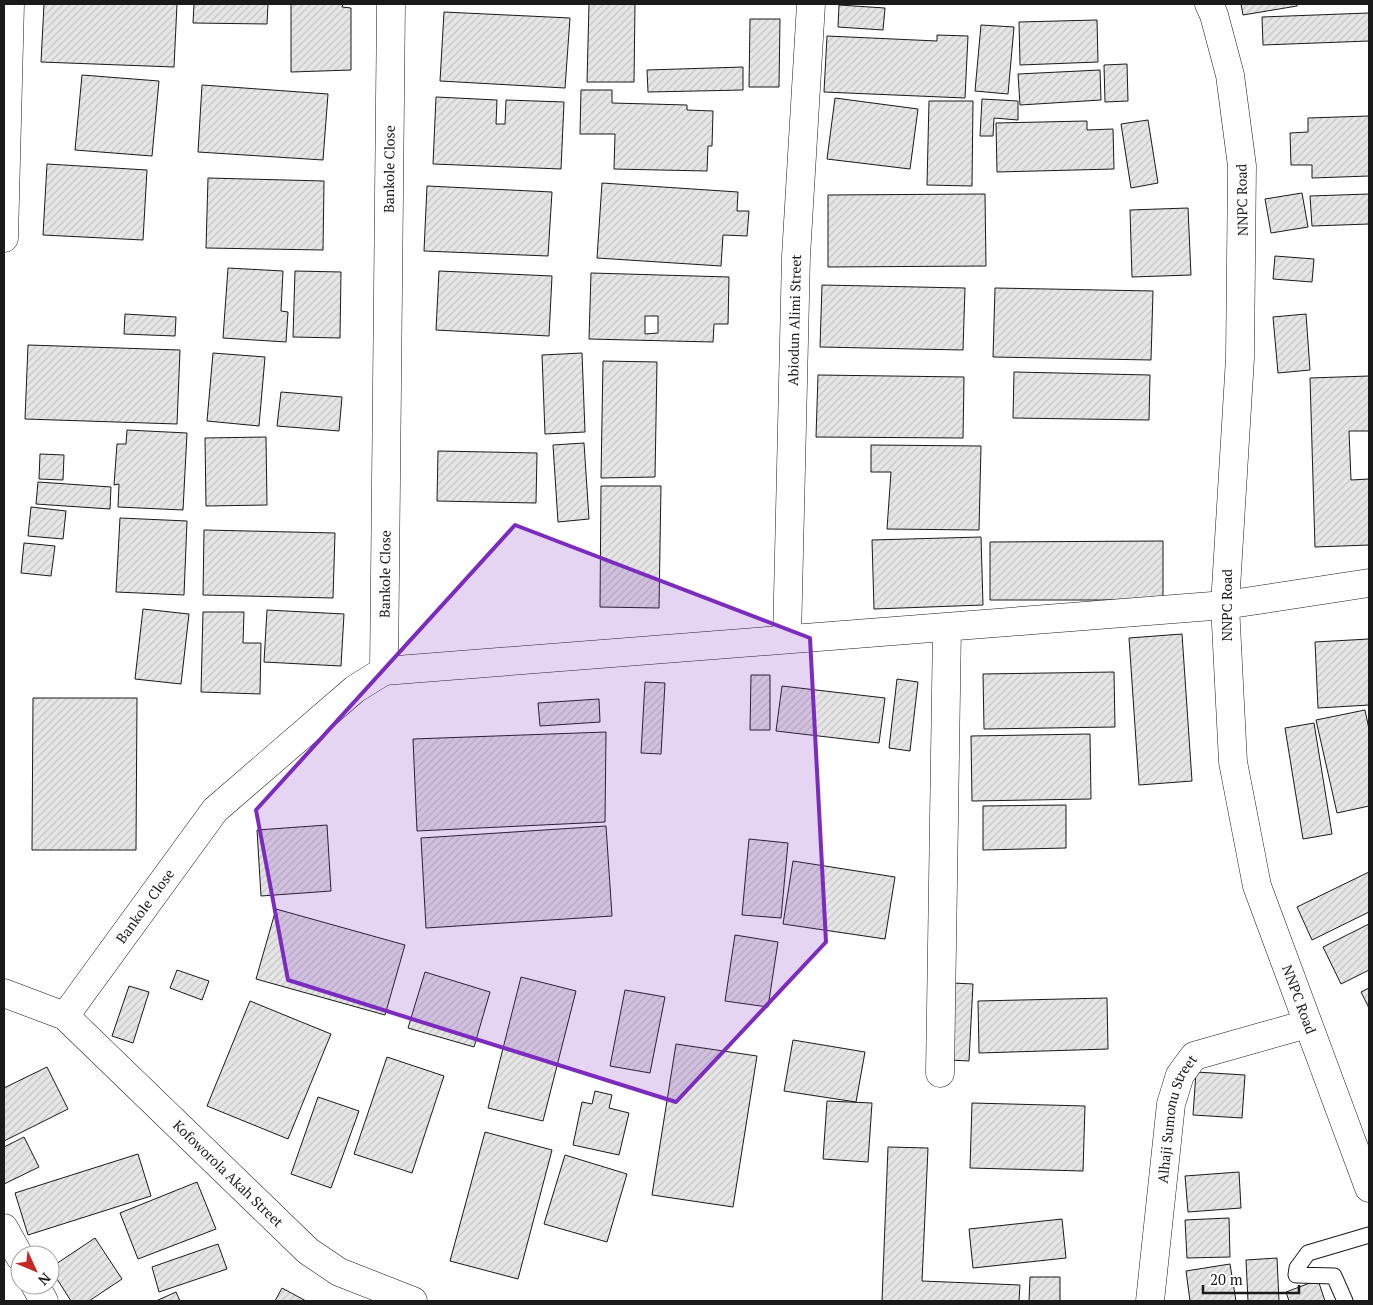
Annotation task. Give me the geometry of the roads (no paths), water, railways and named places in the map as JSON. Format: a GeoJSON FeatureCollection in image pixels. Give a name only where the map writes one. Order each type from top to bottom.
{"type":"FeatureCollection","features":[{"type":"Feature","properties":{"kind":"street"},"geometry":{"type":"LineString","coordinates":[[4,238],[10,4]]}},
{"type":"Feature","properties":{"kind":"street","name":"Bankole Close"},"geometry":{"type":"LineString","coordinates":[[65,1016],[215,810],[355,689],[384,671],[391,4]]}},
{"type":"Feature","properties":{"kind":"street","name":"Abiodun Alimi Street"},"geometry":{"type":"LineString","coordinates":[[787,638],[796,256],[811,4]]}},
{"type":"Feature","properties":{"kind":"street","name":"NNPC Road"},"geometry":{"type":"LineString","coordinates":[[1209,4],[1214,15],[1230,75],[1242,166],[1240,358],[1225,605],[1233,762],[1257,886],[1369,1188]]}},
{"type":"Feature","properties":{"kind":"street"},"geometry":{"type":"LineString","coordinates":[[384,671],[1225,605],[1369,583]]}},
{"type":"Feature","properties":{"kind":"street"},"geometry":{"type":"LineString","coordinates":[[940,1073],[947,628]]}},
{"type":"Feature","properties":{"kind":"street"},"geometry":{"type":"LineString","coordinates":[[4,993],[65,1016]]}},
{"type":"Feature","properties":{"kind":"street","name":"Kofoworola Akah Street"},"geometry":{"type":"LineString","coordinates":[[65,1016],[308,1252],[339,1272],[413,1301]]}},
{"type":"Feature","properties":{"kind":"street","name":"Alhaji Sumonu Street"},"geometry":{"type":"LineString","coordinates":[[1150,1301],[1171,1104],[1180,1075],[1194,1056],[1307,1024]]}},
{"type":"Feature","properties":{"kind":"street"},"geometry":{"type":"LineString","coordinates":[[4,1228],[13,1245]]}},
{"type":"Feature","properties":{"kind":"lane"},"geometry":{"type":"LineString","coordinates":[[1344,1301],[1334,1276],[1296,1275],[1297,1268],[1308,1253],[1369,1235]]}}]}
